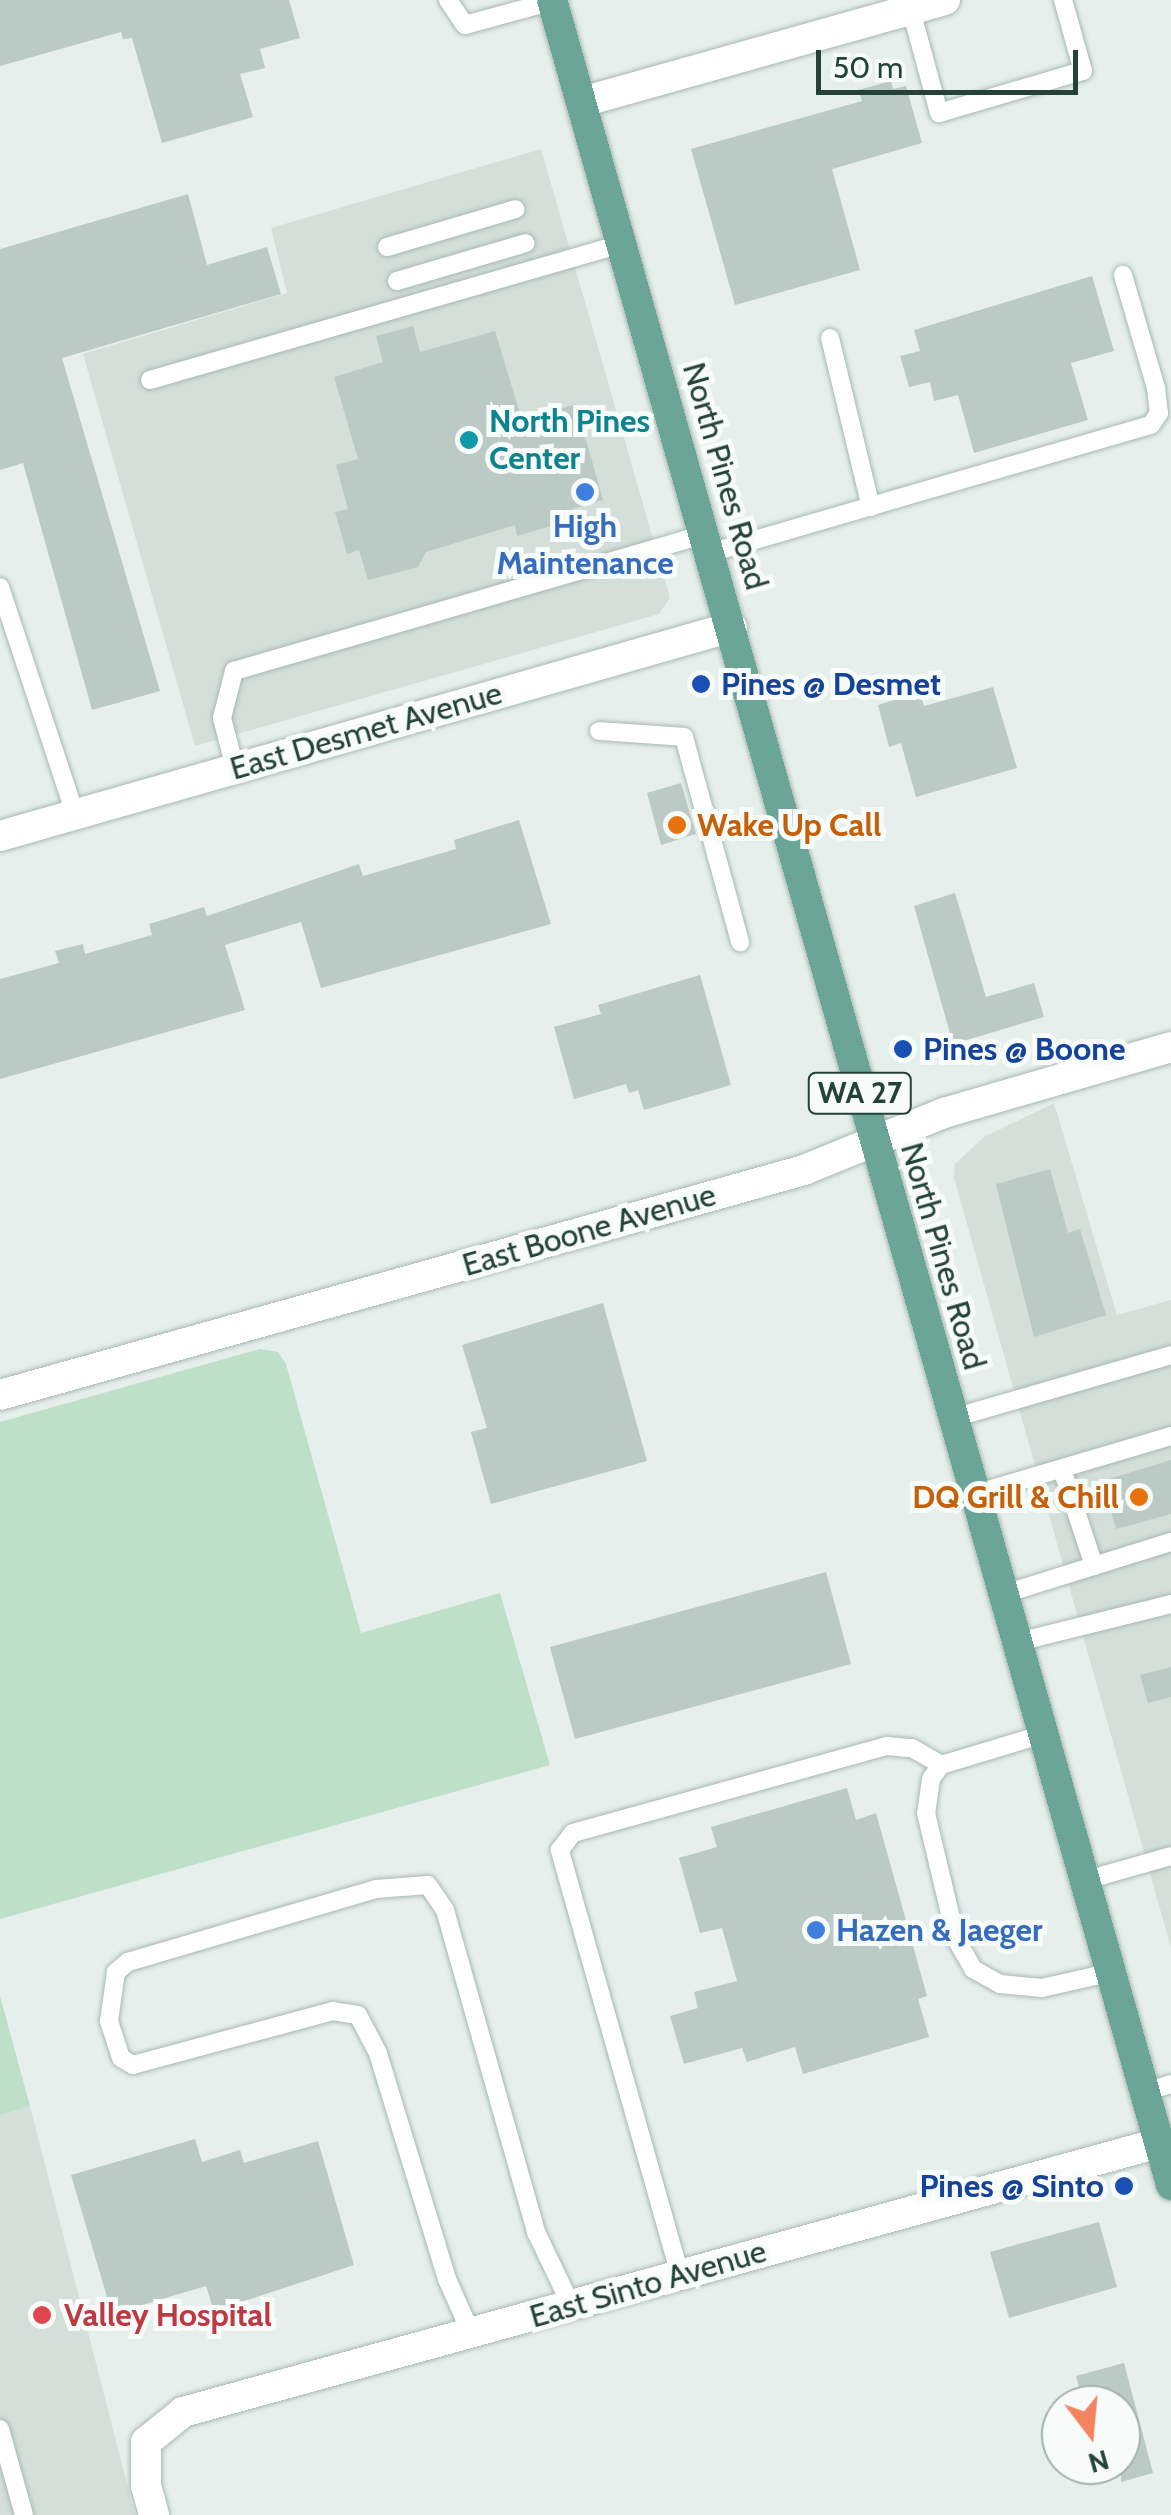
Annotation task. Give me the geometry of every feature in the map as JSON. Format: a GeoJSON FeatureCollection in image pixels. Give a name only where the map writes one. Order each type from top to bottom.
{"type":"FeatureCollection","features":[{"type":"Feature","properties":{"kind":"main road","name":"North Pines Road"},"geometry":{"type":"LineString","coordinates":[[553,0],[874,1144],[1112,1972],[1158,2088],[1159,2143],[1171,2185]]}},
{"type":"Feature","properties":{"kind":"street"},"geometry":{"type":"LineString","coordinates":[[582,102],[945,0]]}},
{"type":"Feature","properties":{"kind":"street","name":"East Desmet Avenue"},"geometry":{"type":"LineString","coordinates":[[0,836],[732,627]]}},
{"type":"Feature","properties":{"kind":"street","name":"East Boone Avenue"},"geometry":{"type":"LineString","coordinates":[[0,1396],[804,1170],[944,1113],[1171,1047]]}},
{"type":"Feature","properties":{"kind":"street","name":"East Sinto Avenue"},"geometry":{"type":"LineString","coordinates":[[154,2515],[146,2486],[146,2442],[183,2412],[1159,2143]]}},
{"type":"Feature","properties":{"kind":"lane"},"geometry":{"type":"LineString","coordinates":[[448,0],[464,24],[553,0]]}},
{"type":"Feature","properties":{"kind":"lane"},"geometry":{"type":"LineString","coordinates":[[911,10],[940,113],[1083,71],[1063,0]]}},
{"type":"Feature","properties":{"kind":"lane"},"geometry":{"type":"LineString","coordinates":[[387,247],[516,210]]}},
{"type":"Feature","properties":{"kind":"lane"},"geometry":{"type":"LineString","coordinates":[[398,281],[526,243]]}},
{"type":"Feature","properties":{"kind":"lane"},"geometry":{"type":"LineString","coordinates":[[150,380],[622,244]]}},
{"type":"Feature","properties":{"kind":"lane"},"geometry":{"type":"LineString","coordinates":[[235,768],[222,718],[234,670],[708,544],[871,507],[1151,425],[1160,412],[1156,388],[1123,275]]}},
{"type":"Feature","properties":{"kind":"lane"},"geometry":{"type":"LineString","coordinates":[[830,338],[871,507]]}},
{"type":"Feature","properties":{"kind":"lane"},"geometry":{"type":"LineString","coordinates":[[0,587],[75,814]]}},
{"type":"Feature","properties":{"kind":"lane"},"geometry":{"type":"LineString","coordinates":[[599,731],[684,737],[740,942]]}},
{"type":"Feature","properties":{"kind":"lane"},"geometry":{"type":"LineString","coordinates":[[953,1418],[1171,1355]]}},
{"type":"Feature","properties":{"kind":"lane"},"geometry":{"type":"LineString","coordinates":[[975,1494],[1171,1436]]}},
{"type":"Feature","properties":{"kind":"lane"},"geometry":{"type":"LineString","coordinates":[[1062,1469],[1094,1566]]}},
{"type":"Feature","properties":{"kind":"lane"},"geometry":{"type":"LineString","coordinates":[[1004,1594],[1171,1542]]}},
{"type":"Feature","properties":{"kind":"lane"},"geometry":{"type":"LineString","coordinates":[[1018,1642],[1171,1604]]}},
{"type":"Feature","properties":{"kind":"lane"},"geometry":{"type":"LineString","coordinates":[[1044,1734],[941,1765],[931,1779],[926,1813],[956,1939],[974,1969],[1000,1984],[1042,1988],[1112,1972]]}},
{"type":"Feature","properties":{"kind":"lane"},"geometry":{"type":"LineString","coordinates":[[680,2275],[560,1850],[574,1834],[887,1746],[912,1748],[941,1765]]}},
{"type":"Feature","properties":{"kind":"lane"},"geometry":{"type":"LineString","coordinates":[[1087,1880],[1171,1856]]}},
{"type":"Feature","properties":{"kind":"lane"},"geometry":{"type":"LineString","coordinates":[[471,2333],[447,2278],[378,2053],[358,2015],[333,2011],[132,2064],[121,2058],[109,2021],[116,1972],[128,1962],[376,1890],[428,1885],[445,1910],[536,2232],[570,2305]]}},
{"type":"Feature","properties":{"kind":"lane"},"geometry":{"type":"LineString","coordinates":[[0,2429],[24,2515]]}},
{"type":"Feature","properties":{"kind":"shaded area"},"geometry":{"type":"Polygon","coordinates":[[[541,149],[670,598],[659,614],[195,746],[83,354],[287,293],[271,228],[541,149]]]}},
{"type":"Feature","properties":{"kind":"shaded area"},"geometry":{"type":"Polygon","coordinates":[[[1054,1103],[1117,1315],[1171,1300],[1171,1948],[954,1178],[955,1164],[984,1137],[1054,1103]]]}},
{"type":"Feature","properties":{"kind":"shaded area","name":"Valley Hospital"},"geometry":{"type":"Polygon","coordinates":[[[30,2106],[135,2515],[0,2515],[0,2115],[30,2106]]]}},
{"type":"Feature","properties":{"kind":"green space"},"geometry":{"type":"Polygon","coordinates":[[[260,1349],[278,1352],[286,1364],[361,1633],[500,1593],[550,1765],[0,1919],[0,1422],[260,1349]]]}},
{"type":"Feature","properties":{"kind":"green space"},"geometry":{"type":"Polygon","coordinates":[[[0,1996],[30,2106],[0,2115],[0,1996]]]}},
{"type":"Feature","properties":{"kind":"building"},"geometry":{"type":"Polygon","coordinates":[[[0,0],[289,0],[300,38],[260,49],[265,68],[240,74],[253,117],[162,143],[132,38],[123,39],[121,32],[0,66],[0,0]]]}},
{"type":"Feature","properties":{"kind":"building"},"geometry":{"type":"Polygon","coordinates":[[[891,81],[893,89],[906,86],[922,143],[832,169],[860,270],[735,305],[691,149],[862,101],[858,90],[891,81]]]}},
{"type":"Feature","properties":{"kind":"building"},"geometry":{"type":"Polygon","coordinates":[[[188,194],[207,265],[267,247],[281,294],[62,358],[160,691],[92,710],[23,463],[0,470],[0,249],[188,194]]]}},
{"type":"Feature","properties":{"kind":"building"},"geometry":{"type":"Polygon","coordinates":[[[1092,276],[1114,351],[1071,363],[1088,420],[974,453],[958,395],[934,401],[930,382],[909,387],[900,356],[920,351],[914,330],[1092,276]]]}},
{"type":"Feature","properties":{"kind":"building","name":"North Pines Center"},"geometry":{"type":"Polygon","coordinates":[[[413,326],[420,352],[495,331],[522,420],[576,404],[603,500],[572,509],[574,519],[517,536],[515,525],[426,552],[418,567],[368,580],[359,550],[347,554],[335,512],[348,509],[336,465],[358,459],[334,377],[383,362],[376,336],[413,326]]]}},
{"type":"Feature","properties":{"kind":"building"},"geometry":{"type":"Polygon","coordinates":[[[993,687],[1017,768],[916,797],[901,743],[889,747],[878,705],[920,692],[924,706],[993,687]]]}},
{"type":"Feature","properties":{"kind":"building","name":"Wake Up Call"},"geometry":{"type":"Polygon","coordinates":[[[681,783],[696,834],[661,845],[647,793],[681,783]]]}},
{"type":"Feature","properties":{"kind":"building"},"geometry":{"type":"Polygon","coordinates":[[[519,820],[551,924],[321,988],[301,922],[225,945],[245,1010],[0,1079],[0,979],[59,963],[55,951],[83,944],[85,954],[152,935],[149,924],[204,907],[207,916],[359,864],[363,876],[456,849],[454,840],[519,820]]]}},
{"type":"Feature","properties":{"kind":"building"},"geometry":{"type":"Polygon","coordinates":[[[955,893],[986,997],[1034,983],[1044,1017],[953,1044],[914,906],[955,893]]]}},
{"type":"Feature","properties":{"kind":"building"},"geometry":{"type":"Polygon","coordinates":[[[700,975],[731,1085],[644,1110],[638,1090],[629,1093],[626,1084],[574,1099],[554,1027],[601,1014],[598,1005],[700,975]]]}},
{"type":"Feature","properties":{"kind":"building"},"geometry":{"type":"Polygon","coordinates":[[[1050,1169],[1068,1233],[1080,1229],[1106,1315],[1034,1337],[996,1184],[1050,1169]]]}},
{"type":"Feature","properties":{"kind":"building"},"geometry":{"type":"Polygon","coordinates":[[[603,1303],[647,1461],[491,1504],[471,1432],[487,1428],[462,1345],[603,1303]]]}},
{"type":"Feature","properties":{"kind":"building","name":"DQ Grill & Chill"},"geometry":{"type":"Polygon","coordinates":[[[1171,1460],[1171,1514],[1116,1529],[1102,1481],[1171,1460]]]}},
{"type":"Feature","properties":{"kind":"building"},"geometry":{"type":"Polygon","coordinates":[[[826,1572],[851,1664],[575,1739],[550,1647],[826,1572]]]}},
{"type":"Feature","properties":{"kind":"building"},"geometry":{"type":"Polygon","coordinates":[[[1171,1667],[1171,1697],[1148,1703],[1140,1675],[1171,1667]]]}},
{"type":"Feature","properties":{"kind":"building","name":"Hazen & Jaeger"},"geometry":{"type":"Polygon","coordinates":[[[847,1788],[856,1820],[876,1813],[927,1996],[918,1999],[929,2037],[803,2074],[795,2047],[747,2062],[742,2048],[684,2064],[670,2016],[698,2008],[694,1992],[737,1981],[722,1928],[700,1933],[679,1858],[717,1847],[711,1827],[847,1788]]]}},
{"type":"Feature","properties":{"kind":"building"},"geometry":{"type":"Polygon","coordinates":[[[195,2139],[202,2162],[240,2150],[244,2163],[318,2141],[354,2265],[214,2311],[206,2286],[112,2314],[71,2175],[195,2139]]]}},
{"type":"Feature","properties":{"kind":"building"},"geometry":{"type":"Polygon","coordinates":[[[1099,2222],[1117,2287],[1009,2318],[990,2252],[1099,2222]]]}},
{"type":"Feature","properties":{"kind":"building"},"geometry":{"type":"Polygon","coordinates":[[[1124,2363],[1130,2385],[1078,2385],[1076,2376],[1124,2363]]]}},
{"type":"Feature","properties":{"kind":"building"},"geometry":{"type":"Polygon","coordinates":[[[1141,2427],[1153,2473],[1141,2476],[1141,2427]]]}},
{"type":"Feature","properties":{"kind":"place","name":"North Pines Center"},"geometry":{"type":"Point","coordinates":[469,440]}},
{"type":"Feature","properties":{"kind":"place","name":"High Maintenance"},"geometry":{"type":"Point","coordinates":[585,492]}},
{"type":"Feature","properties":{"kind":"place","name":"Pines @ Desmet"},"geometry":{"type":"Point","coordinates":[701,684]}},
{"type":"Feature","properties":{"kind":"place","name":"Wake Up Call"},"geometry":{"type":"Point","coordinates":[677,825]}},
{"type":"Feature","properties":{"kind":"place","name":"Pines @ Boone"},"geometry":{"type":"Point","coordinates":[903,1049]}},
{"type":"Feature","properties":{"kind":"place","name":"DQ Grill & Chill"},"geometry":{"type":"Point","coordinates":[1139,1497]}},
{"type":"Feature","properties":{"kind":"place","name":"Hazen & Jaeger"},"geometry":{"type":"Point","coordinates":[816,1930]}},
{"type":"Feature","properties":{"kind":"place","name":"Pines @ Sinto"},"geometry":{"type":"Point","coordinates":[1124,2186]}},
{"type":"Feature","properties":{"kind":"place","name":"Valley Hospital"},"geometry":{"type":"Point","coordinates":[42,2315]}}]}
